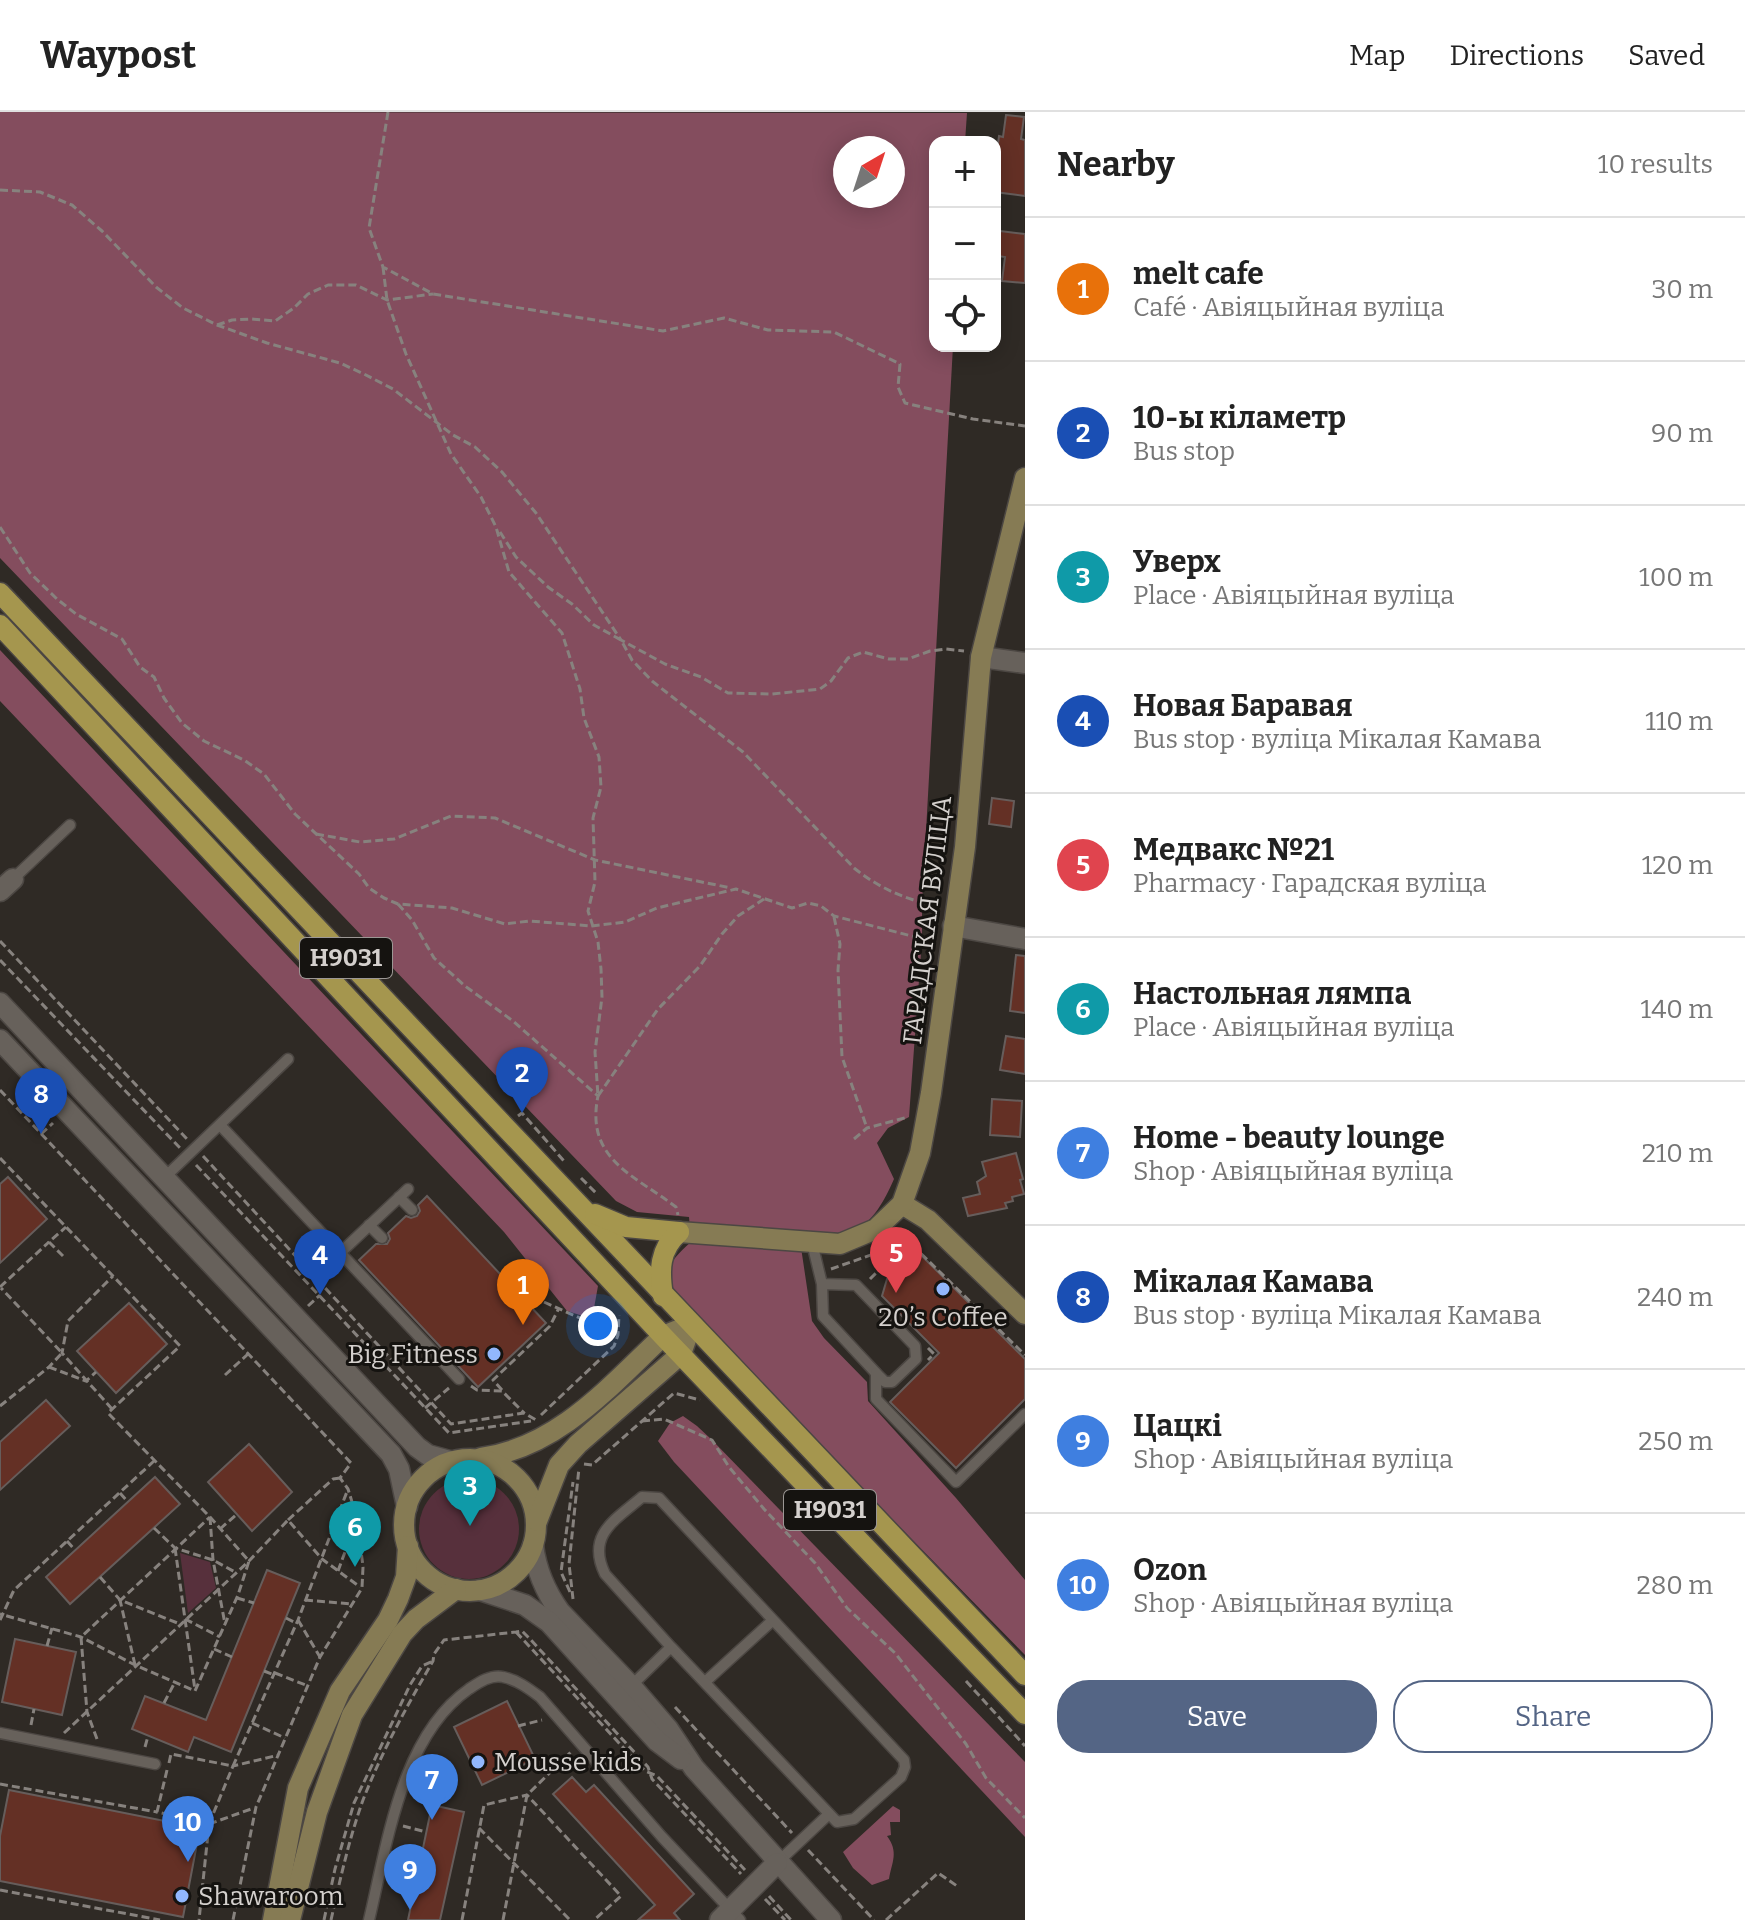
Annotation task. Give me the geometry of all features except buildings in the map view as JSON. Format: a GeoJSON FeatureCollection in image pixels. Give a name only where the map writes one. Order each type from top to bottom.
{"type":"FeatureCollection","features":[{"type":"Feature","properties":{"kind":"main road","name":"ГАРАДСКАЯ ВУЛІЦА"},"geometry":{"type":"LineString","coordinates":[[902,1204],[920,1153],[927,1115],[965,847],[983,650],[1025,478]]}},
{"type":"Feature","properties":{"kind":"main road","name":"Н9031"},"geometry":{"type":"LineString","coordinates":[[0,593],[1025,1675]]}},
{"type":"Feature","properties":{"kind":"main road","name":"Н9031"},"geometry":{"type":"LineString","coordinates":[[0,625],[663,1336],[1025,1714]]}},
{"type":"Feature","properties":{"kind":"main road"},"geometry":{"type":"LineString","coordinates":[[581,1206],[614,1224],[639,1230],[680,1228],[840,1244],[858,1238],[883,1223],[902,1204],[928,1220],[1025,1314]]}},
{"type":"Feature","properties":{"kind":"main road"},"geometry":{"type":"LineString","coordinates":[[663,1296],[660,1276],[662,1257],[680,1228]]}},
{"type":"Feature","properties":{"kind":"main road"},"geometry":{"type":"LineString","coordinates":[[273,1920],[298,1788],[340,1691],[388,1620],[406,1577],[408,1546],[405,1525],[407,1507],[414,1491],[437,1468],[453,1462],[506,1455],[549,1436],[571,1422],[663,1336],[691,1325]]}},
{"type":"Feature","properties":{"kind":"main road"},"geometry":{"type":"LineString","coordinates":[[408,1546],[425,1573],[456,1589],[480,1590],[497,1585],[511,1576],[523,1564],[559,1465],[578,1444],[681,1354],[691,1325]]}},
{"type":"Feature","properties":{"kind":"main road"},"geometry":{"type":"LineString","coordinates":[[477,1459],[504,1468],[517,1479],[531,1500],[535,1535]]}},
{"type":"Feature","properties":{"kind":"main road"},"geometry":{"type":"LineString","coordinates":[[290,1920],[317,1812],[352,1715],[402,1634],[416,1619],[456,1589]]}},
{"type":"Feature","properties":{"kind":"street"},"geometry":{"type":"LineString","coordinates":[[983,650],[1025,663]]}},
{"type":"Feature","properties":{"kind":"street"},"geometry":{"type":"LineString","coordinates":[[953,927],[1025,939]]}},
{"type":"Feature","properties":{"kind":"street"},"geometry":{"type":"LineString","coordinates":[[0,1003],[417,1447],[428,1455],[453,1462]]}},
{"type":"Feature","properties":{"kind":"street"},"geometry":{"type":"LineString","coordinates":[[0,1040],[391,1454],[399,1469],[407,1507]]}},
{"type":"Feature","properties":{"kind":"street"},"geometry":{"type":"LineString","coordinates":[[535,1535],[536,1567],[550,1599],[631,1686],[668,1729],[694,1768],[831,1920]]}},
{"type":"Feature","properties":{"kind":"street"},"geometry":{"type":"LineString","coordinates":[[480,1590],[525,1605],[549,1622],[657,1741],[694,1768]]}},
{"type":"Feature","properties":{"kind":"street"},"geometry":{"type":"LineString","coordinates":[[730,1917],[777,1863]]}},
{"type":"Feature","properties":{"kind":"lane"},"geometry":{"type":"LineString","coordinates":[[6,885],[70,825]]}},
{"type":"Feature","properties":{"kind":"lane"},"geometry":{"type":"LineString","coordinates":[[164,1178],[288,1059]]}},
{"type":"Feature","properties":{"kind":"lane"},"geometry":{"type":"LineString","coordinates":[[220,1125],[459,1379]]}},
{"type":"Feature","properties":{"kind":"lane"},"geometry":{"type":"LineString","coordinates":[[340,1253],[408,1189]]}},
{"type":"Feature","properties":{"kind":"lane"},"geometry":{"type":"LineString","coordinates":[[399,1197],[412,1210]]}},
{"type":"Feature","properties":{"kind":"lane"},"geometry":{"type":"LineString","coordinates":[[369,1225],[382,1238]]}},
{"type":"Feature","properties":{"kind":"lane"},"geometry":{"type":"LineString","coordinates":[[812,1243],[821,1279],[823,1316],[885,1382],[892,1382],[916,1359],[915,1346],[856,1285],[821,1279]]}},
{"type":"Feature","properties":{"kind":"lane"},"geometry":{"type":"LineString","coordinates":[[876,1373],[876,1399],[956,1482],[1025,1414]]}},
{"type":"Feature","properties":{"kind":"lane"},"geometry":{"type":"LineString","coordinates":[[642,1497],[659,1498],[904,1760],[901,1777],[854,1819],[837,1822],[671,1647],[605,1574],[599,1562],[599,1543],[604,1529],[642,1497]]}},
{"type":"Feature","properties":{"kind":"lane"},"geometry":{"type":"LineString","coordinates":[[705,1682],[772,1621]]}},
{"type":"Feature","properties":{"kind":"lane"},"geometry":{"type":"LineString","coordinates":[[631,1686],[671,1647]]}},
{"type":"Feature","properties":{"kind":"lane"},"geometry":{"type":"LineString","coordinates":[[369,1920],[401,1788],[424,1742],[458,1696],[479,1682],[500,1676],[522,1684],[540,1697],[730,1917]]}},
{"type":"Feature","properties":{"kind":"lane"},"geometry":{"type":"LineString","coordinates":[[0,1733],[155,1764]]}},
{"type":"Feature","properties":{"kind":"lane"},"geometry":{"type":"LineString","coordinates":[[777,1863],[829,1814]]}},
{"type":"Feature","properties":{"kind":"path"},"geometry":{"type":"LineString","coordinates":[[388,112],[369,228],[383,267],[387,300],[406,354],[451,454],[481,497],[516,557],[548,587],[594,625],[665,664],[701,677],[728,693],[772,694],[820,689],[831,681],[848,658],[863,652],[889,659],[908,659],[930,651],[983,650]]}},
{"type":"Feature","properties":{"kind":"path"},"geometry":{"type":"LineString","coordinates":[[0,190],[40,192],[72,205],[156,287],[183,308],[217,325],[267,343],[340,363],[393,389],[439,425],[475,447],[536,513],[632,660],[652,681],[743,752],[872,883],[953,927]]}},
{"type":"Feature","properties":{"kind":"path"},"geometry":{"type":"LineString","coordinates":[[383,267],[433,294]]}},
{"type":"Feature","properties":{"kind":"path"},"geometry":{"type":"LineString","coordinates":[[217,325],[251,319],[275,321],[308,294],[328,285],[356,285],[387,300],[433,294],[663,331],[724,318],[768,330],[834,332],[900,364],[898,387],[905,403],[973,419],[1025,426]]}},
{"type":"Feature","properties":{"kind":"path"},"geometry":{"type":"LineString","coordinates":[[0,527],[30,573],[57,599],[76,614],[122,639],[140,667],[154,677],[182,723],[204,741],[244,760],[264,774],[295,814],[359,874],[369,888],[398,904],[412,920],[434,958],[465,986],[513,1021],[598,1096]]}},
{"type":"Feature","properties":{"kind":"path"},"geometry":{"type":"LineString","coordinates":[[496,527],[509,572],[562,633],[580,689],[584,718],[599,757],[601,787],[593,818],[595,882],[588,911],[598,942],[601,969],[602,997],[595,1052],[598,1096],[594,1115],[600,1144],[625,1171],[676,1207],[680,1228]]}},
{"type":"Feature","properties":{"kind":"path"},"geometry":{"type":"LineString","coordinates":[[316,834],[360,842],[394,839],[451,816],[495,818],[595,860],[736,889],[792,908],[808,903],[821,906],[834,916],[953,927]]}},
{"type":"Feature","properties":{"kind":"path"},"geometry":{"type":"LineString","coordinates":[[398,904],[452,908],[505,924],[529,921],[592,926],[625,922],[657,908],[736,889]]}},
{"type":"Feature","properties":{"kind":"path"},"geometry":{"type":"LineString","coordinates":[[598,1096],[658,1009],[700,966],[738,916],[764,899]]}},
{"type":"Feature","properties":{"kind":"path"},"geometry":{"type":"LineString","coordinates":[[834,916],[840,944],[838,970],[842,1057],[867,1128]]}},
{"type":"Feature","properties":{"kind":"path"},"geometry":{"type":"LineString","coordinates":[[0,941],[449,1433],[536,1420],[614,1346],[618,1335],[544,1302]]}},
{"type":"Feature","properties":{"kind":"path"},"geometry":{"type":"LineString","coordinates":[[0,960],[191,1152],[451,1424],[524,1413]]}},
{"type":"Feature","properties":{"kind":"path"},"geometry":{"type":"LineString","coordinates":[[0,1090],[351,1463],[340,1478],[333,1479],[288,1520],[249,1561],[52,1744]]}},
{"type":"Feature","properties":{"kind":"path"},"geometry":{"type":"LineString","coordinates":[[506,1127],[522,1113],[605,1202]]}},
{"type":"Feature","properties":{"kind":"path"},"geometry":{"type":"LineString","coordinates":[[854,1139],[867,1128],[887,1121],[927,1115]]}},
{"type":"Feature","properties":{"kind":"path"},"geometry":{"type":"LineString","coordinates":[[1,1161],[180,1346],[108,1413],[249,1561]]}},
{"type":"Feature","properties":{"kind":"path"},"geometry":{"type":"LineString","coordinates":[[27,1197],[32,1192]]}},
{"type":"Feature","properties":{"kind":"path"},"geometry":{"type":"LineString","coordinates":[[865,1283],[880,1269],[888,1249],[914,1226]]}},
{"type":"Feature","properties":{"kind":"path"},"geometry":{"type":"LineString","coordinates":[[66,1227],[0,1287],[112,1409]]}},
{"type":"Feature","properties":{"kind":"path"},"geometry":{"type":"LineString","coordinates":[[904,1237],[1025,1355]]}},
{"type":"Feature","properties":{"kind":"path"},"geometry":{"type":"LineString","coordinates":[[49,1242],[63,1256]]}},
{"type":"Feature","properties":{"kind":"path"},"geometry":{"type":"LineString","coordinates":[[821,1279],[837,1266],[888,1249],[912,1245]]}},
{"type":"Feature","properties":{"kind":"path"},"geometry":{"type":"LineString","coordinates":[[0,1406],[62,1353],[68,1321],[113,1276]]}},
{"type":"Feature","properties":{"kind":"path"},"geometry":{"type":"LineString","coordinates":[[536,1420],[524,1413],[493,1380],[550,1326],[559,1308]]}},
{"type":"Feature","properties":{"kind":"path"},"geometry":{"type":"LineString","coordinates":[[146,1322],[152,1316]]}},
{"type":"Feature","properties":{"kind":"path"},"geometry":{"type":"LineString","coordinates":[[225,1375],[248,1354]]}},
{"type":"Feature","properties":{"kind":"path"},"geometry":{"type":"LineString","coordinates":[[49,1367],[86,1381]]}},
{"type":"Feature","properties":{"kind":"path"},"geometry":{"type":"LineString","coordinates":[[86,1381],[96,1372]]}},
{"type":"Feature","properties":{"kind":"path"},"geometry":{"type":"LineString","coordinates":[[425,1408],[459,1379],[477,1390],[502,1391]]}},
{"type":"Feature","properties":{"kind":"path"},"geometry":{"type":"LineString","coordinates":[[575,1462],[592,1465],[674,1393]]}},
{"type":"Feature","properties":{"kind":"path"},"geometry":{"type":"LineString","coordinates":[[642,1421],[664,1419],[712,1440],[729,1467],[815,1563],[847,1608],[895,1653],[966,1744],[986,1778],[1025,1818]]}},
{"type":"Feature","properties":{"kind":"path"},"geometry":{"type":"LineString","coordinates":[[0,1620],[0,1614],[14,1590],[154,1461]]}},
{"type":"Feature","properties":{"kind":"path"},"geometry":{"type":"LineString","coordinates":[[575,1462],[580,1469],[569,1564],[573,1599],[561,1572],[575,1462]]}},
{"type":"Feature","properties":{"kind":"path"},"geometry":{"type":"LineString","coordinates":[[233,1920],[256,1807],[320,1657],[362,1588],[363,1567],[357,1518],[348,1489],[340,1478]]}},
{"type":"Feature","properties":{"kind":"path"},"geometry":{"type":"LineString","coordinates":[[199,1920],[209,1824],[297,1622],[348,1489]]}},
{"type":"Feature","properties":{"kind":"path"},"geometry":{"type":"LineString","coordinates":[[119,1493],[128,1502]]}},
{"type":"Feature","properties":{"kind":"path"},"geometry":{"type":"LineString","coordinates":[[220,1529],[237,1514]]}},
{"type":"Feature","properties":{"kind":"path"},"geometry":{"type":"LineString","coordinates":[[81,1637],[210,1517]]}},
{"type":"Feature","properties":{"kind":"path"},"geometry":{"type":"LineString","coordinates":[[210,1517],[213,1560],[225,1624]]}},
{"type":"Feature","properties":{"kind":"path"},"geometry":{"type":"LineString","coordinates":[[338,1572],[357,1518]]}},
{"type":"Feature","properties":{"kind":"path"},"geometry":{"type":"LineString","coordinates":[[288,1520],[322,1559],[362,1588]]}},
{"type":"Feature","properties":{"kind":"path"},"geometry":{"type":"LineString","coordinates":[[154,1528],[175,1548],[213,1560],[235,1572]]}},
{"type":"Feature","properties":{"kind":"path"},"geometry":{"type":"LineString","coordinates":[[67,1541],[75,1550]]}},
{"type":"Feature","properties":{"kind":"path"},"geometry":{"type":"LineString","coordinates":[[175,1548],[195,1691]]}},
{"type":"Feature","properties":{"kind":"path"},"geometry":{"type":"LineString","coordinates":[[195,1691],[237,1598],[249,1561]]}},
{"type":"Feature","properties":{"kind":"path"},"geometry":{"type":"LineString","coordinates":[[100,1577],[120,1600],[180,1624]]}},
{"type":"Feature","properties":{"kind":"path"},"geometry":{"type":"LineString","coordinates":[[237,1598],[254,1603]]}},
{"type":"Feature","properties":{"kind":"path"},"geometry":{"type":"LineString","coordinates":[[120,1600],[135,1665]]}},
{"type":"Feature","properties":{"kind":"path"},"geometry":{"type":"LineString","coordinates":[[305,1600],[355,1604]]}},
{"type":"Feature","properties":{"kind":"path"},"geometry":{"type":"LineString","coordinates":[[0,1614],[81,1637],[195,1691]]}},
{"type":"Feature","properties":{"kind":"path"},"geometry":{"type":"LineString","coordinates":[[286,1618],[297,1622],[320,1657]]}},
{"type":"Feature","properties":{"kind":"path"},"geometry":{"type":"LineString","coordinates":[[185,1619],[220,1637]]}},
{"type":"Feature","properties":{"kind":"path"},"geometry":{"type":"LineString","coordinates":[[47,1646],[52,1628]]}},
{"type":"Feature","properties":{"kind":"path"},"geometry":{"type":"LineString","coordinates":[[331,1920],[363,1801],[392,1733],[433,1661],[434,1654],[444,1640],[522,1631],[648,1767],[652,1779],[791,1920]]}},
{"type":"Feature","properties":{"kind":"path"},"geometry":{"type":"LineString","coordinates":[[81,1637],[87,1712],[99,1743],[99,1753]]}},
{"type":"Feature","properties":{"kind":"path"},"geometry":{"type":"LineString","coordinates":[[214,1649],[232,1657]]}},
{"type":"Feature","properties":{"kind":"path"},"geometry":{"type":"LineString","coordinates":[[324,1920],[354,1803],[410,1685],[422,1666],[433,1661]]}},
{"type":"Feature","properties":{"kind":"path"},"geometry":{"type":"LineString","coordinates":[[264,1671],[308,1686]]}},
{"type":"Feature","properties":{"kind":"path"},"geometry":{"type":"LineString","coordinates":[[164,1703],[175,1682]]}},
{"type":"Feature","properties":{"kind":"path"},"geometry":{"type":"LineString","coordinates":[[675,1707],[874,1920]]}},
{"type":"Feature","properties":{"kind":"path"},"geometry":{"type":"LineString","coordinates":[[518,1726],[557,1716]]}},
{"type":"Feature","properties":{"kind":"path"},"geometry":{"type":"LineString","coordinates":[[243,1723],[286,1739]]}},
{"type":"Feature","properties":{"kind":"path"},"geometry":{"type":"LineString","coordinates":[[144,1749],[148,1736]]}},
{"type":"Feature","properties":{"kind":"path"},"geometry":{"type":"LineString","coordinates":[[462,1920],[484,1805],[527,1795],[580,1742]]}},
{"type":"Feature","properties":{"kind":"path"},"geometry":{"type":"LineString","coordinates":[[157,1812],[171,1754],[233,1766],[279,1755]]}},
{"type":"Feature","properties":{"kind":"path"},"geometry":{"type":"LineString","coordinates":[[0,1784],[209,1824],[256,1807]]}},
{"type":"Feature","properties":{"kind":"path"},"geometry":{"type":"LineString","coordinates":[[503,1920],[527,1795]]}},
{"type":"Feature","properties":{"kind":"path"},"geometry":{"type":"LineString","coordinates":[[527,1795],[621,1896],[594,1920]]}},
{"type":"Feature","properties":{"kind":"path"},"geometry":{"type":"LineString","coordinates":[[393,1824],[426,1832]]}},
{"type":"Feature","properties":{"kind":"path"},"geometry":{"type":"LineString","coordinates":[[479,1828],[570,1920]]}},
{"type":"Feature","properties":{"kind":"path"},"geometry":{"type":"LineString","coordinates":[[886,1920],[938,1873],[957,1886]]}},
{"type":"Feature","properties":{"kind":"path"},"geometry":{"type":"LineString","coordinates":[[379,1879],[414,1888]]}},
{"type":"Feature","properties":{"kind":"path"},"geometry":{"type":"LineString","coordinates":[[755,1885],[785,1920]]}},
{"type":"Feature","properties":{"kind":"path"},"geometry":{"type":"LineString","coordinates":[[0,1890],[160,1920]]}},
{"type":"Feature","properties":{"kind":"shaded area"},"geometry":{"type":"Polygon","coordinates":[[[0,112],[967,113],[965,136],[929,136],[929,352],[953,352],[922,939],[909,1117],[888,1128],[877,1143],[894,1179],[877,1211],[859,1227],[848,1231],[799,1234],[812,1321],[824,1338],[867,1382],[868,1401],[1025,1580],[1025,1655],[671,1293],[668,1277],[671,1264],[691,1242],[689,1217],[637,1212],[616,1201],[0,558],[0,112]]]}},
{"type":"Feature","properties":{"kind":"shaded area"},"geometry":{"type":"Polygon","coordinates":[[[0,650],[598,1286],[594,1308],[583,1316],[567,1311],[504,1232],[0,701],[0,650]]]}},
{"type":"Feature","properties":{"kind":"shaded area"},"geometry":{"type":"Polygon","coordinates":[[[683,1416],[712,1440],[1025,1762],[1025,1837],[674,1462],[658,1441],[670,1423],[683,1416]]]}},
{"type":"Feature","properties":{"kind":"shaded area"},"geometry":{"type":"Polygon","coordinates":[[[469,1479],[488,1483],[504,1494],[515,1510],[519,1529],[515,1548],[504,1564],[488,1575],[469,1579],[450,1575],[434,1564],[423,1548],[419,1529],[423,1510],[434,1494],[450,1483],[469,1479]]]}},
{"type":"Feature","properties":{"kind":"shaded area"},"geometry":{"type":"Polygon","coordinates":[[[180,1553],[210,1562],[216,1588],[188,1613],[180,1553]]]}},
{"type":"Feature","properties":{"kind":"shaded area"},"geometry":{"type":"Polygon","coordinates":[[[893,1806],[900,1810],[900,1822],[890,1822],[891,1835],[887,1836],[894,1852],[889,1879],[872,1885],[853,1868],[843,1852],[893,1806]]]}},
{"type":"Feature","properties":{"kind":"place","name":"10-ы кіламетр"},"geometry":{"type":"Point","coordinates":[522,1113]}},
{"type":"Feature","properties":{"kind":"place","name":"Мікалая Камава"},"geometry":{"type":"Point","coordinates":[41,1134]}},
{"type":"Feature","properties":{"kind":"place","name":"20’s Coffee"},"geometry":{"type":"Point","coordinates":[943,1289]}},
{"type":"Feature","properties":{"kind":"place","name":"Медвакс №21"},"geometry":{"type":"Point","coordinates":[896,1293]}},
{"type":"Feature","properties":{"kind":"place","name":"Новая Баравая"},"geometry":{"type":"Point","coordinates":[320,1295]}},
{"type":"Feature","properties":{"kind":"place","name":"melt cafe"},"geometry":{"type":"Point","coordinates":[523,1325]}},
{"type":"Feature","properties":{"kind":"place","name":"Big Fitness"},"geometry":{"type":"Point","coordinates":[494,1354]}},
{"type":"Feature","properties":{"kind":"place","name":"Уверх"},"geometry":{"type":"Point","coordinates":[470,1526]}},
{"type":"Feature","properties":{"kind":"place","name":"Настольная лямпа"},"geometry":{"type":"Point","coordinates":[355,1567]}},
{"type":"Feature","properties":{"kind":"place","name":"Mousse kids"},"geometry":{"type":"Point","coordinates":[478,1762]}},
{"type":"Feature","properties":{"kind":"place","name":"Home - beauty lounge"},"geometry":{"type":"Point","coordinates":[432,1820]}},
{"type":"Feature","properties":{"kind":"place","name":"Ozon"},"geometry":{"type":"Point","coordinates":[188,1862]}},
{"type":"Feature","properties":{"kind":"place","name":"Shawaroom"},"geometry":{"type":"Point","coordinates":[182,1896]}},
{"type":"Feature","properties":{"kind":"place","name":"Цацкi"},"geometry":{"type":"Point","coordinates":[410,1910]}}]}
